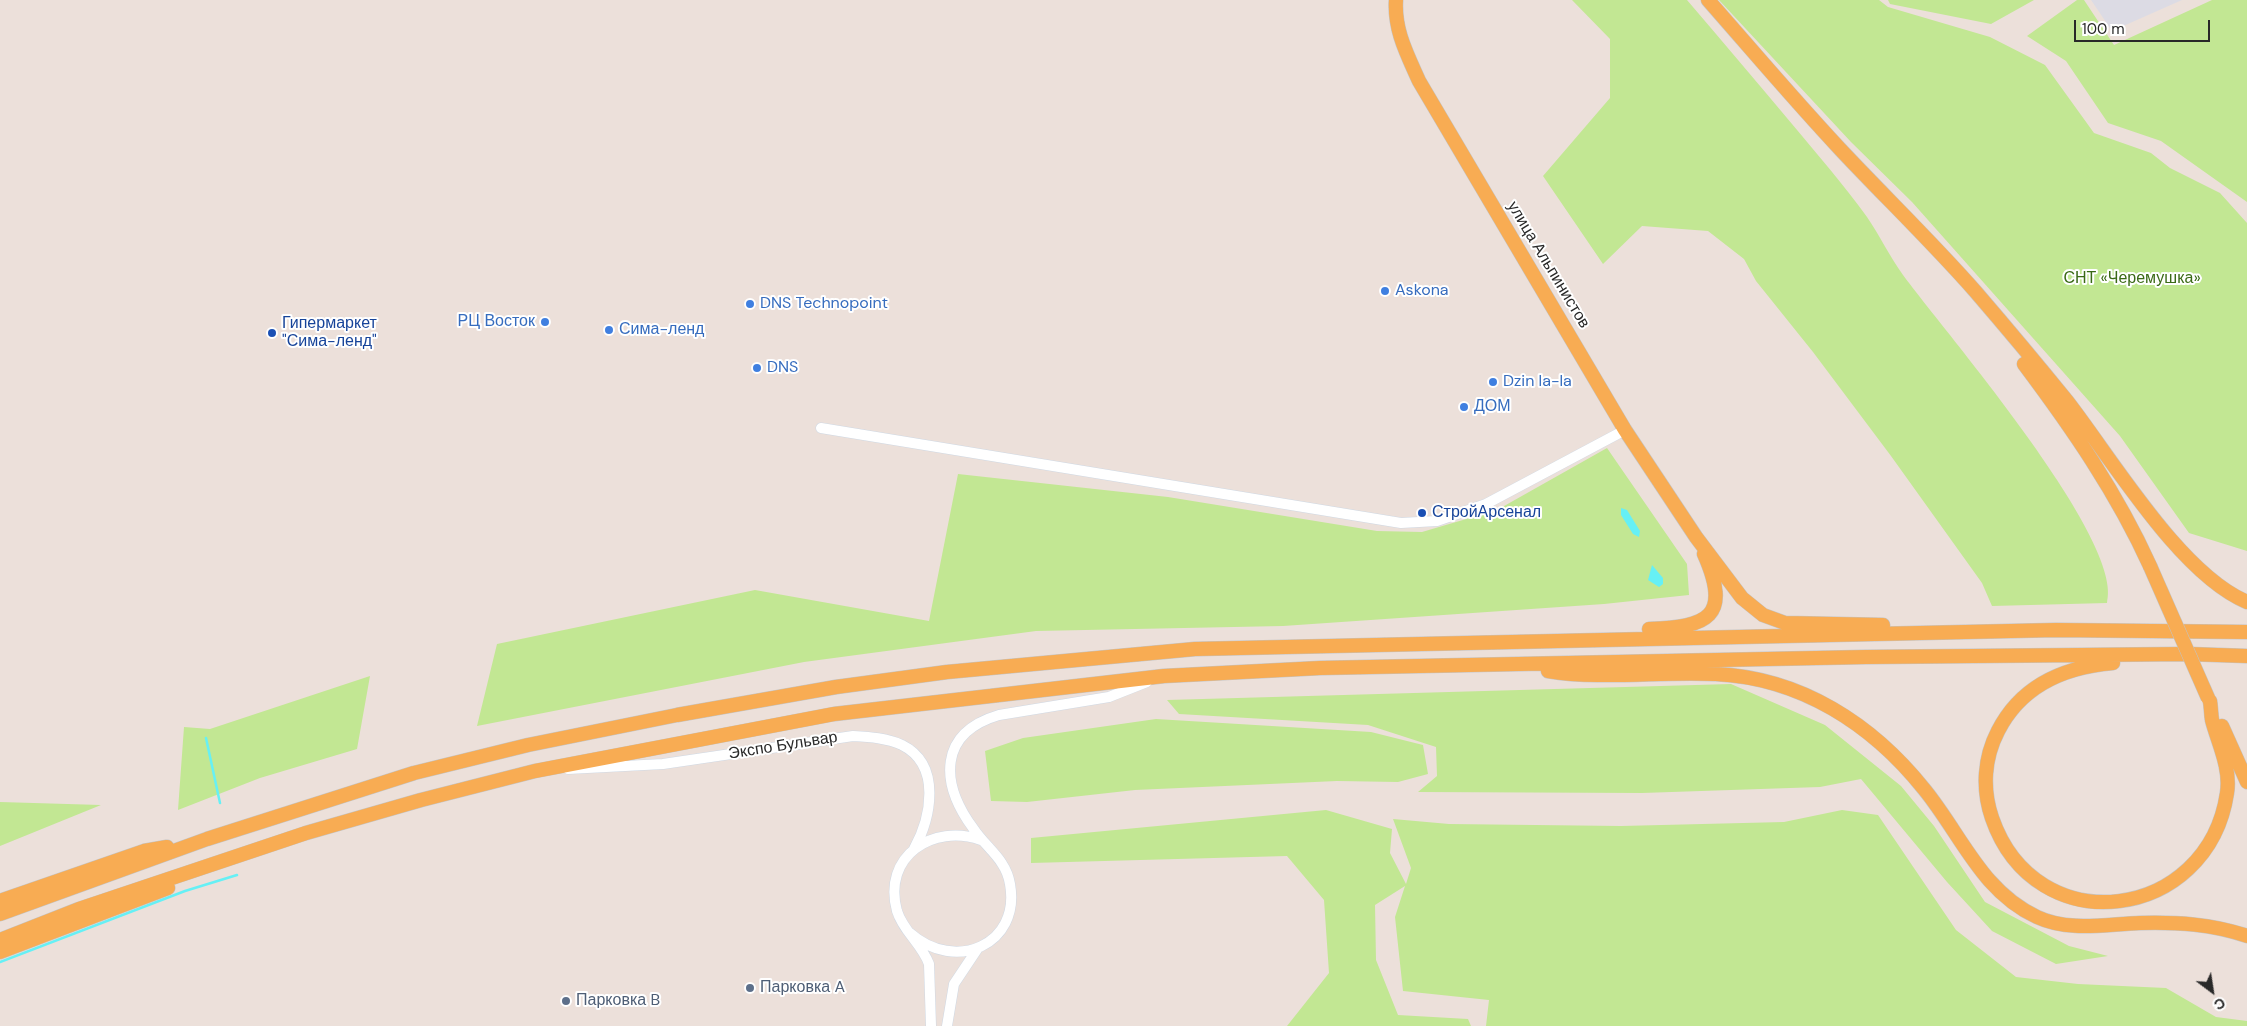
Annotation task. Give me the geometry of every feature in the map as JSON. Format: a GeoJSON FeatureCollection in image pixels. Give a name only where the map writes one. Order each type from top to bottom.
{"type":"FeatureCollection","features":[{"type":"Feature","properties":{"kind":"main road","name":"улица Альпинистов"},"geometry":{"type":"LineString","coordinates":[[1396,0],[1395,16],[1401,42],[1419,81],[1626,430],[1696,537]]}},
{"type":"Feature","properties":{"kind":"main road"},"geometry":{"type":"LineString","coordinates":[[1708,0],[1838,147],[1974,290],[2066,400],[2154,518],[2195,565],[2212,581],[2235,598],[2247,602]]}},
{"type":"Feature","properties":{"kind":"main road"},"geometry":{"type":"LineString","coordinates":[[1923,237],[2022,360],[2080,441],[2132,526],[2247,782]]}},
{"type":"Feature","properties":{"kind":"main road"},"geometry":{"type":"LineString","coordinates":[[1696,537],[1742,598],[1758,612],[1774,620],[1794,624],[1950,625],[1988,632]]}},
{"type":"Feature","properties":{"kind":"main road"},"geometry":{"type":"LineString","coordinates":[[1498,641],[1542,633],[1682,628],[1703,620],[1714,609],[1716,592],[1710,568],[1696,537]]}},
{"type":"Feature","properties":{"kind":"main road"},"geometry":{"type":"LineString","coordinates":[[0,914],[207,839],[414,774],[528,745],[677,714],[836,687],[947,672],[1195,649],[2056,630],[2247,632]]}},
{"type":"Feature","properties":{"kind":"main road"},"geometry":{"type":"LineString","coordinates":[[2188,654],[2093,665],[2075,669],[2046,680],[2016,704],[2003,721],[1988,758],[1986,794],[1996,830],[2018,865],[2050,889],[2071,898],[2088,902],[2107,903],[2130,899],[2148,894],[2178,878],[2193,863],[2214,832],[2227,792],[2227,770],[2212,718],[2209,699]]}},
{"type":"Feature","properties":{"kind":"main road"},"geometry":{"type":"LineString","coordinates":[[0,940],[79,909],[306,833],[421,800],[546,770],[811,717],[1164,676],[1320,668],[1510,666],[1856,657],[2188,654],[2247,656]]}},
{"type":"Feature","properties":{"kind":"main road"},"geometry":{"type":"LineString","coordinates":[[1510,666],[1574,675],[1734,675],[1796,690],[1843,714],[1864,729],[1890,752],[1924,789],[1988,881],[2009,900],[2030,913],[2061,925],[2184,923],[2212,927],[2247,936]]}},
{"type":"Feature","properties":{"kind":"main road"},"geometry":{"type":"LineString","coordinates":[[2230,743],[2247,765]]}},
{"type":"Feature","properties":{"kind":"main road"},"geometry":{"type":"LineString","coordinates":[[0,901],[144,851],[207,839]]}},
{"type":"Feature","properties":{"kind":"main road"},"geometry":{"type":"LineString","coordinates":[[0,952],[164,891],[213,864]]}},
{"type":"Feature","properties":{"kind":"street"},"geometry":{"type":"LineString","coordinates":[[821,428],[1400,523],[1437,521],[1486,504],[1626,430]]}},
{"type":"Feature","properties":{"kind":"street","name":"Экспо Бульвар"},"geometry":{"type":"LineString","coordinates":[[910,934],[932,949],[951,953],[978,947],[988,942],[1000,930],[1007,919],[1012,902],[1010,884],[1003,864],[996,853],[982,840],[963,810],[950,776],[952,752],[966,730],[987,718],[1109,697],[1164,676]]}},
{"type":"Feature","properties":{"kind":"street","name":"Экспо Бульвар"},"geometry":{"type":"LineString","coordinates":[[546,770],[600,769],[663,764],[838,737],[880,738],[904,746],[914,754],[922,766],[930,788],[923,833],[914,849],[903,862],[895,886],[897,910],[902,923],[926,956],[929,964],[931,1026]]}},
{"type":"Feature","properties":{"kind":"street","name":"Экспо Бульвар"},"geometry":{"type":"LineString","coordinates":[[914,849],[927,840],[942,835],[969,836],[982,840]]}},
{"type":"Feature","properties":{"kind":"street","name":"Экспо Бульвар"},"geometry":{"type":"LineString","coordinates":[[947,1026],[954,984],[978,947]]}},
{"type":"Feature","properties":{"kind":"shaded area"},"geometry":{"type":"Polygon","coordinates":[[[2091,0],[2182,0],[2112,31],[2091,0]]]}},
{"type":"Feature","properties":{"kind":"green space"},"geometry":{"type":"Polygon","coordinates":[[[1572,0],[1687,0],[1849,193],[1867,217],[1903,275],[2028,437],[2062,487],[2089,533],[2105,573],[2107,603],[1992,606],[1982,583],[1891,456],[1813,352],[1756,281],[1744,259],[1708,231],[1642,226],[1603,264],[1543,176],[1610,98],[1610,39],[1572,0]]]}},
{"type":"Feature","properties":{"kind":"green space","name":"СНТ «Черемушка»"},"geometry":{"type":"Polygon","coordinates":[[[1719,0],[1879,0],[1888,7],[1990,37],[2045,65],[2094,133],[2151,153],[2170,168],[2220,193],[2247,223],[2247,551],[2189,533],[2120,436],[1912,202],[1851,142],[1719,0]]]}},
{"type":"Feature","properties":{"kind":"green space"},"geometry":{"type":"Polygon","coordinates":[[[1888,0],[2034,0],[1991,24],[1890,4],[1888,0]]]}},
{"type":"Feature","properties":{"kind":"green space"},"geometry":{"type":"Polygon","coordinates":[[[2077,0],[2084,0],[2114,45],[2212,0],[2247,0],[2247,202],[2161,141],[2108,123],[2066,61],[2027,36],[2077,0]]]}},
{"type":"Feature","properties":{"kind":"green space"},"geometry":{"type":"Polygon","coordinates":[[[1607,448],[1687,564],[1689,595],[1604,604],[1283,626],[1036,631],[804,662],[477,726],[497,644],[755,590],[929,621],[958,474],[1168,497],[1377,531],[1422,532],[1497,510],[1607,448]]]}},
{"type":"Feature","properties":{"kind":"green space"},"geometry":{"type":"Polygon","coordinates":[[[370,676],[357,749],[260,778],[178,810],[184,727],[210,729],[370,676]]]}},
{"type":"Feature","properties":{"kind":"green space"},"geometry":{"type":"Polygon","coordinates":[[[1731,684],[1825,725],[1901,786],[1934,826],[1985,902],[2069,946],[2108,956],[2056,964],[1992,931],[1947,882],[1861,779],[1820,787],[1642,793],[1418,792],[1437,776],[1436,747],[1368,725],[1179,714],[1167,700],[1731,684]]]}},
{"type":"Feature","properties":{"kind":"green space"},"geometry":{"type":"Polygon","coordinates":[[[1156,719],[1371,732],[1423,745],[1428,774],[1398,782],[1337,781],[1135,790],[1027,802],[991,801],[985,751],[1023,738],[1156,719]]]}},
{"type":"Feature","properties":{"kind":"green space"},"geometry":{"type":"Polygon","coordinates":[[[0,802],[101,805],[0,846],[0,802]]]}},
{"type":"Feature","properties":{"kind":"green space"},"geometry":{"type":"Polygon","coordinates":[[[1326,810],[1392,829],[1390,853],[1406,884],[1411,868],[1393,819],[1449,824],[1621,826],[1784,822],[1842,810],[1878,815],[1956,930],[2016,977],[2078,984],[2166,988],[2216,1017],[2247,1021],[2247,1026],[1486,1026],[1489,1000],[1403,991],[1395,917],[1405,886],[1375,905],[1376,960],[1398,1015],[1468,1019],[1471,1026],[1287,1026],[1329,973],[1324,900],[1287,856],[1031,863],[1031,838],[1326,810]]]}},
{"type":"Feature","properties":{"kind":"water"},"geometry":{"type":"Polygon","coordinates":[[[1621,508],[1627,510],[1640,531],[1639,537],[1633,534],[1621,515],[1621,508]]]}},
{"type":"Feature","properties":{"kind":"water"},"geometry":{"type":"Polygon","coordinates":[[[1652,565],[1663,578],[1663,584],[1659,587],[1648,580],[1652,565]]]}},
{"type":"Feature","properties":{"kind":"waterway"},"geometry":{"type":"LineString","coordinates":[[206,738],[220,803]]}},
{"type":"Feature","properties":{"kind":"waterway"},"geometry":{"type":"LineString","coordinates":[[0,962],[185,891],[237,875]]}},
{"type":"Feature","properties":{"kind":"place","name":"Askona"},"geometry":{"type":"Point","coordinates":[1385,291]}},
{"type":"Feature","properties":{"kind":"place","name":"DNS Technopoint"},"geometry":{"type":"Point","coordinates":[750,304]}},
{"type":"Feature","properties":{"kind":"place","name":"РЦ Восток"},"geometry":{"type":"Point","coordinates":[545,322]}},
{"type":"Feature","properties":{"kind":"place","name":"Сима-ленд"},"geometry":{"type":"Point","coordinates":[609,330]}},
{"type":"Feature","properties":{"kind":"place","name":"Гипермаркет \"Сима-ленд\""},"geometry":{"type":"Point","coordinates":[272,333]}},
{"type":"Feature","properties":{"kind":"place","name":"DNS"},"geometry":{"type":"Point","coordinates":[757,368]}},
{"type":"Feature","properties":{"kind":"place","name":"Dzin la-la"},"geometry":{"type":"Point","coordinates":[1493,382]}},
{"type":"Feature","properties":{"kind":"place","name":"ДОМ"},"geometry":{"type":"Point","coordinates":[1464,407]}},
{"type":"Feature","properties":{"kind":"place","name":"СтройАрсенал"},"geometry":{"type":"Point","coordinates":[1422,513]}},
{"type":"Feature","properties":{"kind":"place","name":"Парковка A"},"geometry":{"type":"Point","coordinates":[750,988]}},
{"type":"Feature","properties":{"kind":"place","name":"Парковка B"},"geometry":{"type":"Point","coordinates":[566,1001]}}]}
